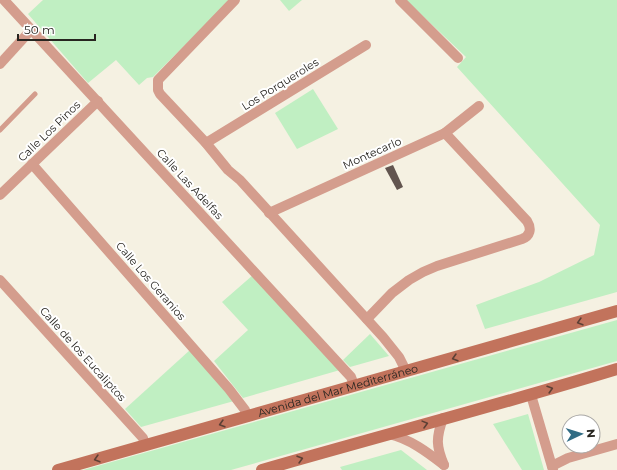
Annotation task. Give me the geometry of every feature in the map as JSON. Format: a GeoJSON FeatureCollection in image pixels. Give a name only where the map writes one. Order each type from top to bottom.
{"type":"FeatureCollection","features":[{"type":"Feature","properties":{"kind":"street","name":"Calle Las Adelfas"},"geometry":{"type":"LineString","coordinates":[[4,0],[351,378],[354,385]]}},
{"type":"Feature","properties":{"kind":"street"},"geometry":{"type":"LineString","coordinates":[[235,0],[158,80],[157,85],[160,94],[366,319],[399,357],[406,371]]}},
{"type":"Feature","properties":{"kind":"street"},"geometry":{"type":"LineString","coordinates":[[400,0],[458,58]]}},
{"type":"Feature","properties":{"kind":"street"},"geometry":{"type":"LineString","coordinates":[[0,64],[31,30]]}},
{"type":"Feature","properties":{"kind":"street","name":"Los Porqueroles"},"geometry":{"type":"LineString","coordinates":[[206,143],[366,45]]}},
{"type":"Feature","properties":{"kind":"street","name":"Calle Los Pinos"},"geometry":{"type":"LineString","coordinates":[[0,195],[98,102]]}},
{"type":"Feature","properties":{"kind":"street","name":"Montecarlo"},"geometry":{"type":"LineString","coordinates":[[269,213],[445,133],[479,106]]}},
{"type":"Feature","properties":{"kind":"street"},"geometry":{"type":"LineString","coordinates":[[366,319],[392,293],[409,280],[438,266],[525,238],[530,232],[527,222],[445,133]]}},
{"type":"Feature","properties":{"kind":"street","name":"Calle Los Geranios"},"geometry":{"type":"LineString","coordinates":[[32,164],[229,389],[245,410],[247,417]]}},
{"type":"Feature","properties":{"kind":"street","name":"Calle de los Eucaliptos"},"geometry":{"type":"LineString","coordinates":[[0,280],[142,438],[145,445]]}},
{"type":"Feature","properties":{"kind":"street","name":"Avenida del Mar Mediterráneo"},"geometry":{"type":"LineString","coordinates":[[58,470],[617,311]]}},
{"type":"Feature","properties":{"kind":"street"},"geometry":{"type":"LineString","coordinates":[[262,470],[443,418],[531,395],[617,369]]}},
{"type":"Feature","properties":{"kind":"street"},"geometry":{"type":"LineString","coordinates":[[531,395],[552,468],[568,458],[617,444]]}},
{"type":"Feature","properties":{"kind":"street"},"geometry":{"type":"LineString","coordinates":[[443,418],[437,446],[446,468]]}},
{"type":"Feature","properties":{"kind":"street"},"geometry":{"type":"LineString","coordinates":[[389,434],[400,436],[412,443],[446,468]]}},
{"type":"Feature","properties":{"kind":"lane"},"geometry":{"type":"LineString","coordinates":[[0,130],[35,94]]}},
{"type":"Feature","properties":{"kind":"green space"},"geometry":{"type":"Polygon","coordinates":[[[43,0],[230,0],[153,77],[147,78],[139,85],[116,60],[88,83],[28,14],[43,0]]]}},
{"type":"Feature","properties":{"kind":"green space"},"geometry":{"type":"Polygon","coordinates":[[[280,0],[302,0],[289,11],[280,0]]]}},
{"type":"Feature","properties":{"kind":"green space"},"geometry":{"type":"Polygon","coordinates":[[[406,0],[617,0],[617,292],[485,329],[476,305],[539,282],[594,255],[600,225],[457,67],[466,57],[406,0]]]}},
{"type":"Feature","properties":{"kind":"green space"},"geometry":{"type":"Polygon","coordinates":[[[313,89],[338,129],[297,149],[275,113],[313,89]]]}},
{"type":"Feature","properties":{"kind":"green space"},"geometry":{"type":"Polygon","coordinates":[[[253,275],[340,370],[243,398],[214,361],[248,330],[222,302],[253,275]]]}},
{"type":"Feature","properties":{"kind":"green space"},"geometry":{"type":"Polygon","coordinates":[[[617,320],[617,361],[231,470],[83,470],[617,320]]]}},
{"type":"Feature","properties":{"kind":"green space"},"geometry":{"type":"Polygon","coordinates":[[[370,334],[389,356],[350,367],[343,360],[370,334]]]}},
{"type":"Feature","properties":{"kind":"green space"},"geometry":{"type":"Polygon","coordinates":[[[190,350],[234,401],[141,427],[125,409],[190,350]]]}},
{"type":"Feature","properties":{"kind":"green space"},"geometry":{"type":"Polygon","coordinates":[[[528,414],[544,470],[522,470],[493,424],[528,414]]]}},
{"type":"Feature","properties":{"kind":"green space"},"geometry":{"type":"Polygon","coordinates":[[[401,450],[427,470],[342,470],[340,467],[401,450]]]}},
{"type":"Feature","properties":{"kind":"building"},"geometry":{"type":"Polygon","coordinates":[[[393,165],[403,187],[397,190],[385,168],[393,165]]]}}]}
